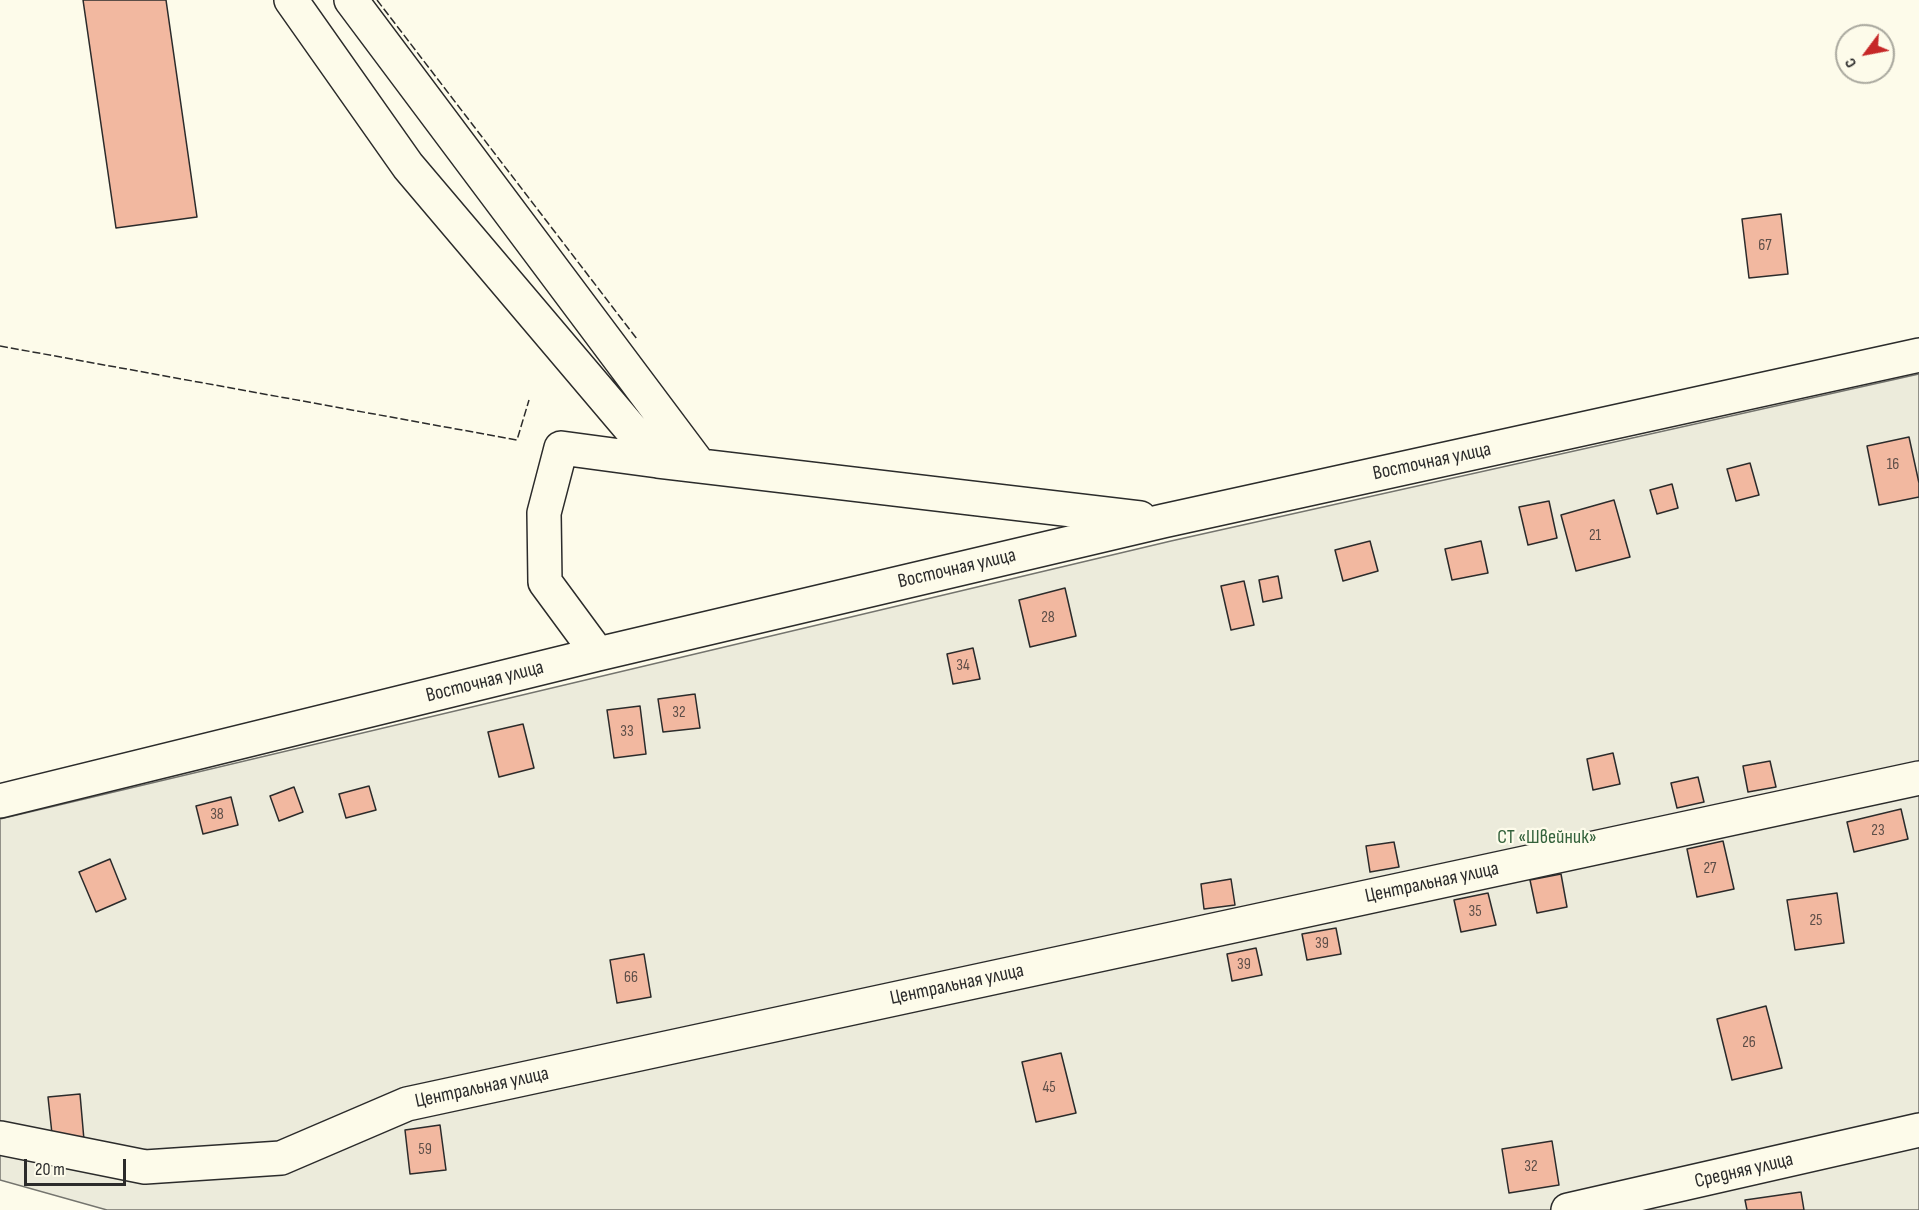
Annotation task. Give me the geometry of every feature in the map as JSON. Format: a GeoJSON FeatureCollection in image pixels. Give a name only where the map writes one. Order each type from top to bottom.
{"type":"FeatureCollection","features":[{"type":"Feature","properties":{"kind":"street"},"geometry":{"type":"LineString","coordinates":[[291,0],[408,166],[658,461]]}},
{"type":"Feature","properties":{"kind":"street"},"geometry":{"type":"LineString","coordinates":[[351,0],[700,466]]}},
{"type":"Feature","properties":{"kind":"street","name":"Восточная улица"},"geometry":{"type":"LineString","coordinates":[[0,801],[598,654],[1162,521],[1919,356]]}},
{"type":"Feature","properties":{"kind":"street"},"geometry":{"type":"LineString","coordinates":[[598,654],[544,582],[544,513],[561,448],[1162,521]]}},
{"type":"Feature","properties":{"kind":"street","name":"Центральная улица"},"geometry":{"type":"LineString","coordinates":[[0,1138],[145,1167],[282,1158],[407,1104],[1919,778]]}},
{"type":"Feature","properties":{"kind":"street","name":"Средняя улица"},"geometry":{"type":"LineString","coordinates":[[1568,1210],[1919,1130]]}},
{"type":"Feature","properties":{"kind":"green space","name":"СТ «Швейник»"},"geometry":{"type":"Polygon","coordinates":[[[1919,374],[1919,1210],[107,1210],[0,1180],[0,819],[1171,541],[1919,374]]]}},
{"type":"Feature","properties":{"kind":"building"},"geometry":{"type":"Polygon","coordinates":[[[83,0],[166,0],[197,217],[116,228],[83,0]]]}},
{"type":"Feature","properties":{"kind":"building"},"geometry":{"type":"Polygon","coordinates":[[[1781,214],[1788,274],[1749,278],[1742,219],[1781,214]]]}},
{"type":"Feature","properties":{"kind":"building"},"geometry":{"type":"Polygon","coordinates":[[[1909,437],[1919,483],[1919,497],[1879,505],[1867,446],[1909,437]]]}},
{"type":"Feature","properties":{"kind":"building"},"geometry":{"type":"Polygon","coordinates":[[[1750,463],[1759,495],[1736,501],[1727,469],[1750,463]]]}},
{"type":"Feature","properties":{"kind":"building"},"geometry":{"type":"Polygon","coordinates":[[[1672,484],[1678,508],[1657,514],[1650,490],[1672,484]]]}},
{"type":"Feature","properties":{"kind":"building"},"geometry":{"type":"Polygon","coordinates":[[[1614,500],[1630,557],[1576,571],[1561,515],[1614,500]]]}},
{"type":"Feature","properties":{"kind":"building"},"geometry":{"type":"Polygon","coordinates":[[[1549,501],[1557,538],[1528,545],[1519,507],[1549,501]]]}},
{"type":"Feature","properties":{"kind":"building"},"geometry":{"type":"Polygon","coordinates":[[[1370,541],[1378,571],[1343,581],[1335,550],[1370,541]]]}},
{"type":"Feature","properties":{"kind":"building"},"geometry":{"type":"Polygon","coordinates":[[[1481,541],[1488,573],[1452,580],[1445,549],[1481,541]]]}},
{"type":"Feature","properties":{"kind":"building"},"geometry":{"type":"Polygon","coordinates":[[[1278,576],[1282,598],[1263,602],[1259,580],[1278,576]]]}},
{"type":"Feature","properties":{"kind":"building"},"geometry":{"type":"Polygon","coordinates":[[[1244,581],[1254,625],[1231,630],[1221,586],[1244,581]]]}},
{"type":"Feature","properties":{"kind":"building"},"geometry":{"type":"Polygon","coordinates":[[[1065,588],[1076,636],[1030,647],[1019,600],[1065,588]]]}},
{"type":"Feature","properties":{"kind":"building"},"geometry":{"type":"Polygon","coordinates":[[[973,648],[980,679],[953,684],[947,654],[973,648]]]}},
{"type":"Feature","properties":{"kind":"building"},"geometry":{"type":"Polygon","coordinates":[[[695,694],[700,728],[663,732],[658,699],[695,694]]]}},
{"type":"Feature","properties":{"kind":"building"},"geometry":{"type":"Polygon","coordinates":[[[640,706],[646,754],[614,758],[607,710],[640,706]]]}},
{"type":"Feature","properties":{"kind":"building"},"geometry":{"type":"Polygon","coordinates":[[[523,724],[534,768],[499,777],[488,732],[523,724]]]}},
{"type":"Feature","properties":{"kind":"building"},"geometry":{"type":"Polygon","coordinates":[[[1613,753],[1620,784],[1593,790],[1587,759],[1613,753]]]}},
{"type":"Feature","properties":{"kind":"building"},"geometry":{"type":"Polygon","coordinates":[[[1770,761],[1776,787],[1748,792],[1743,766],[1770,761]]]}},
{"type":"Feature","properties":{"kind":"building"},"geometry":{"type":"Polygon","coordinates":[[[1698,777],[1704,802],[1677,808],[1671,783],[1698,777]]]}},
{"type":"Feature","properties":{"kind":"building"},"geometry":{"type":"Polygon","coordinates":[[[369,786],[376,810],[346,818],[339,794],[369,786]]]}},
{"type":"Feature","properties":{"kind":"building"},"geometry":{"type":"Polygon","coordinates":[[[294,787],[303,812],[279,821],[270,796],[294,787]]]}},
{"type":"Feature","properties":{"kind":"building"},"geometry":{"type":"Polygon","coordinates":[[[231,797],[238,825],[203,834],[196,806],[231,797]]]}},
{"type":"Feature","properties":{"kind":"building"},"geometry":{"type":"Polygon","coordinates":[[[1901,809],[1908,839],[1854,852],[1847,822],[1901,809]]]}},
{"type":"Feature","properties":{"kind":"building"},"geometry":{"type":"Polygon","coordinates":[[[1723,841],[1734,889],[1697,897],[1687,849],[1723,841]]]}},
{"type":"Feature","properties":{"kind":"building"},"geometry":{"type":"Polygon","coordinates":[[[1394,842],[1399,867],[1370,872],[1366,846],[1394,842]]]}},
{"type":"Feature","properties":{"kind":"building"},"geometry":{"type":"Polygon","coordinates":[[[110,859],[126,899],[96,912],[79,872],[110,859]]]}},
{"type":"Feature","properties":{"kind":"building"},"geometry":{"type":"Polygon","coordinates":[[[1561,874],[1567,907],[1537,913],[1530,880],[1561,874]]]}},
{"type":"Feature","properties":{"kind":"building"},"geometry":{"type":"Polygon","coordinates":[[[1231,879],[1235,905],[1204,909],[1201,884],[1231,879]]]}},
{"type":"Feature","properties":{"kind":"building"},"geometry":{"type":"Polygon","coordinates":[[[1488,893],[1496,925],[1461,932],[1454,900],[1488,893]]]}},
{"type":"Feature","properties":{"kind":"building"},"geometry":{"type":"Polygon","coordinates":[[[1837,893],[1844,943],[1795,950],[1787,900],[1837,893]]]}},
{"type":"Feature","properties":{"kind":"building"},"geometry":{"type":"Polygon","coordinates":[[[1336,928],[1341,954],[1307,960],[1302,934],[1336,928]]]}},
{"type":"Feature","properties":{"kind":"building"},"geometry":{"type":"Polygon","coordinates":[[[1256,948],[1262,975],[1232,981],[1227,954],[1256,948]]]}},
{"type":"Feature","properties":{"kind":"building"},"geometry":{"type":"Polygon","coordinates":[[[644,954],[651,997],[617,1003],[610,960],[644,954]]]}},
{"type":"Feature","properties":{"kind":"building"},"geometry":{"type":"Polygon","coordinates":[[[1766,1006],[1782,1068],[1732,1080],[1717,1019],[1766,1006]]]}},
{"type":"Feature","properties":{"kind":"building"},"geometry":{"type":"Polygon","coordinates":[[[1061,1053],[1076,1113],[1036,1122],[1022,1062],[1061,1053]]]}},
{"type":"Feature","properties":{"kind":"building"},"geometry":{"type":"Polygon","coordinates":[[[80,1094],[84,1140],[53,1143],[48,1097],[80,1094]]]}},
{"type":"Feature","properties":{"kind":"building"},"geometry":{"type":"Polygon","coordinates":[[[440,1125],[446,1170],[410,1174],[405,1130],[440,1125]]]}},
{"type":"Feature","properties":{"kind":"building"},"geometry":{"type":"Polygon","coordinates":[[[1552,1141],[1559,1185],[1509,1193],[1502,1149],[1552,1141]]]}},
{"type":"Feature","properties":{"kind":"building"},"geometry":{"type":"Polygon","coordinates":[[[1801,1192],[1804,1210],[1747,1210],[1745,1200],[1801,1192]]]}},
{"type":"Feature","properties":{"kind":"fence"},"geometry":{"type":"LineString","coordinates":[[377,0],[637,339]]}},
{"type":"Feature","properties":{"kind":"fence"},"geometry":{"type":"LineString","coordinates":[[0,346],[517,440],[529,400]]}}]}
